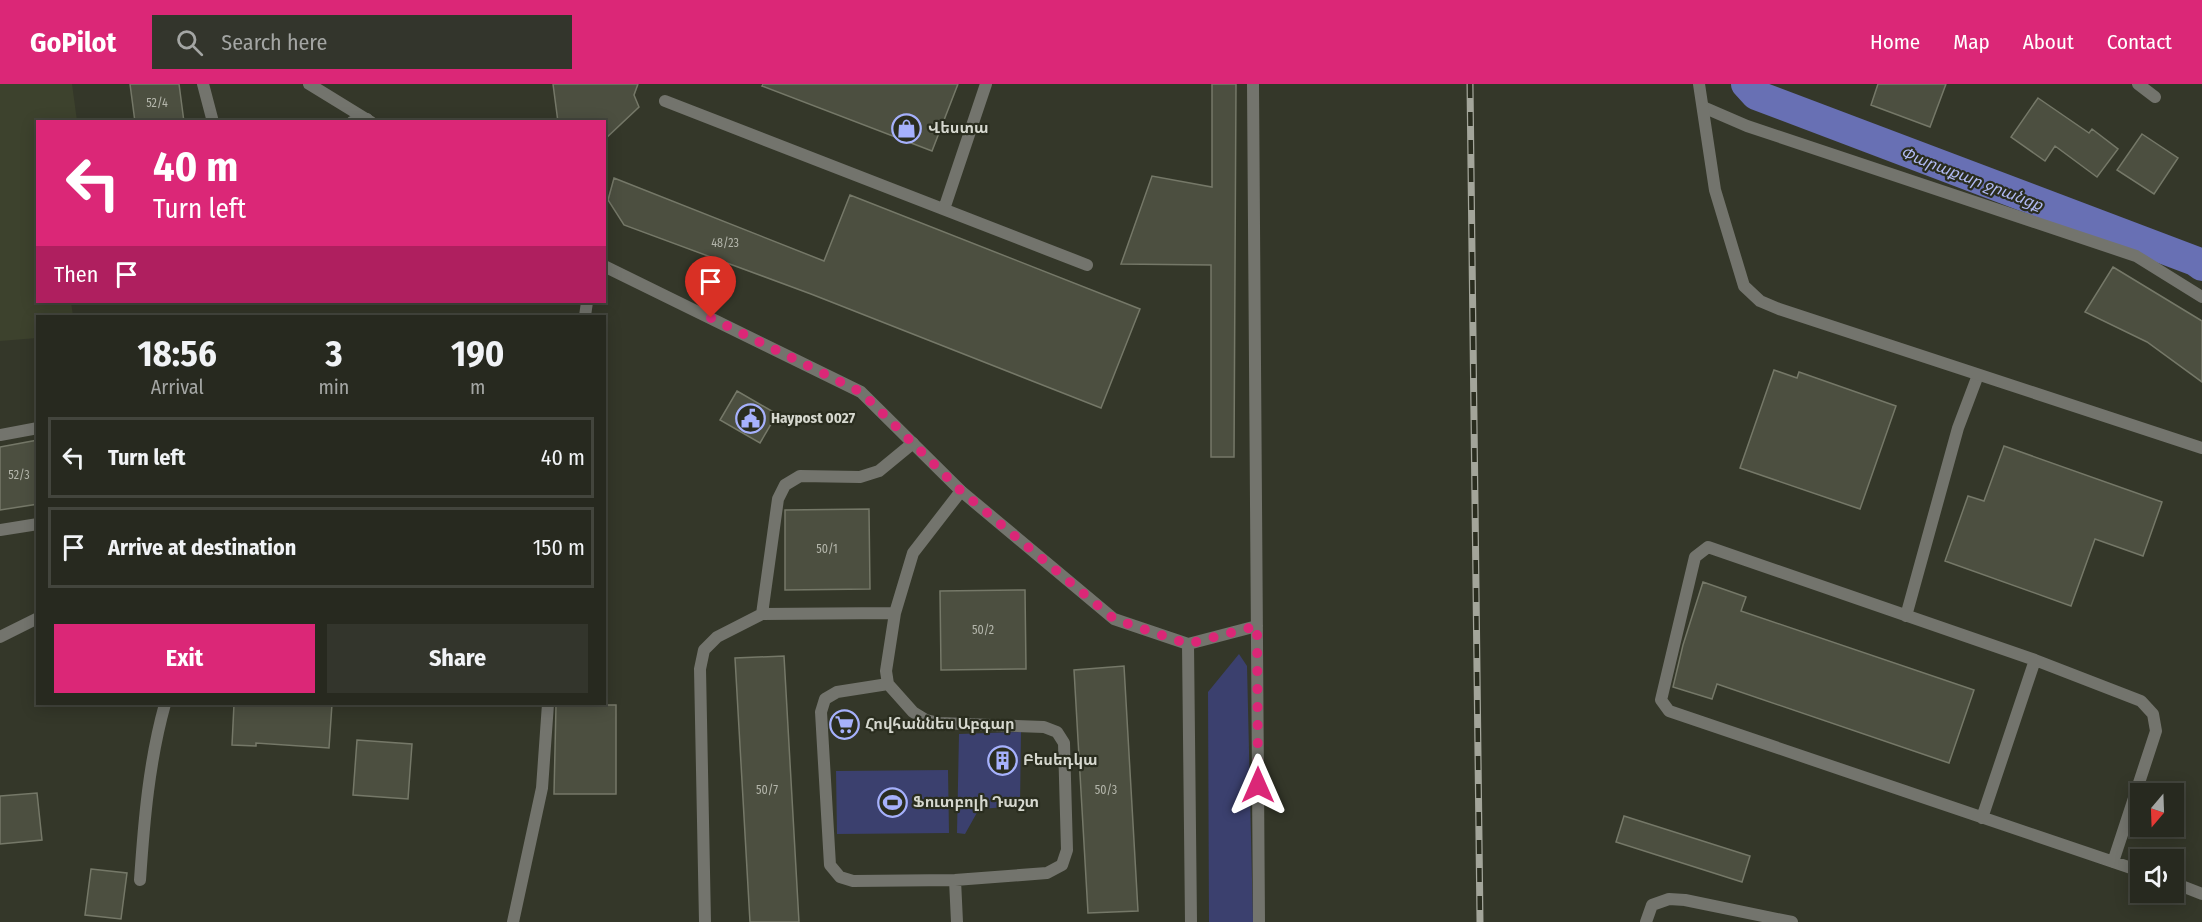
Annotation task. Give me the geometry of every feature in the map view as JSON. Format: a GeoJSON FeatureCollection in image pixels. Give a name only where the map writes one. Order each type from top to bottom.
{"type":"FeatureCollection","features":[{"type":"Feature","properties":{"kind":"street"},"geometry":{"type":"LineString","coordinates":[[202,84],[212,120]]}},
{"type":"Feature","properties":{"kind":"street"},"geometry":{"type":"LineString","coordinates":[[309,84],[369,120]]}},
{"type":"Feature","properties":{"kind":"street"},"geometry":{"type":"LineString","coordinates":[[944,209],[986,84]]}},
{"type":"Feature","properties":{"kind":"street"},"geometry":{"type":"LineString","coordinates":[[1253,84],[1259,922]]}},
{"type":"Feature","properties":{"kind":"street"},"geometry":{"type":"LineString","coordinates":[[1699,84],[1715,190],[1744,286],[1760,301],[2202,448]]}},
{"type":"Feature","properties":{"kind":"street"},"geometry":{"type":"LineString","coordinates":[[2138,84],[2156,97]]}},
{"type":"Feature","properties":{"kind":"street"},"geometry":{"type":"LineString","coordinates":[[664,101],[1087,265]]}},
{"type":"Feature","properties":{"kind":"street"},"geometry":{"type":"LineString","coordinates":[[1703,108],[1747,126],[2070,232],[2136,256],[2202,297]]}},
{"type":"Feature","properties":{"kind":"street"},"geometry":{"type":"LineString","coordinates":[[606,267],[861,392],[961,491],[1114,619],[1188,644],[1257,626]]}},
{"type":"Feature","properties":{"kind":"street"},"geometry":{"type":"LineString","coordinates":[[1906,616],[1958,428],[1978,375]]}},
{"type":"Feature","properties":{"kind":"street"},"geometry":{"type":"LineString","coordinates":[[0,435],[36,428]]}},
{"type":"Feature","properties":{"kind":"street"},"geometry":{"type":"LineString","coordinates":[[762,614],[778,499],[785,485],[800,476],[860,477],[879,471],[913,443]]}},
{"type":"Feature","properties":{"kind":"street"},"geometry":{"type":"LineString","coordinates":[[888,684],[837,692],[825,699],[821,711],[830,865],[840,877],[853,881],[956,880],[1047,873],[1062,865],[1067,850],[1064,743],[1057,732],[1044,727],[939,723],[926,720],[913,712],[888,684],[886,671],[895,613],[913,553],[961,491]]}},
{"type":"Feature","properties":{"kind":"street"},"geometry":{"type":"LineString","coordinates":[[0,530],[36,524]]}},
{"type":"Feature","properties":{"kind":"street"},"geometry":{"type":"LineString","coordinates":[[2113,862],[2156,731],[2152,714],[2141,701],[2035,660],[1708,547],[1695,557],[1661,700],[1669,711],[2130,868]]}},
{"type":"Feature","properties":{"kind":"street"},"geometry":{"type":"LineString","coordinates":[[705,922],[700,669],[704,650],[717,637],[762,614],[895,613]]}},
{"type":"Feature","properties":{"kind":"street"},"geometry":{"type":"LineString","coordinates":[[0,638],[36,619]]}},
{"type":"Feature","properties":{"kind":"street"},"geometry":{"type":"LineString","coordinates":[[1188,644],[1191,922]]}},
{"type":"Feature","properties":{"kind":"street"},"geometry":{"type":"LineString","coordinates":[[1982,818],[2035,660]]}},
{"type":"Feature","properties":{"kind":"street"},"geometry":{"type":"LineString","coordinates":[[140,880],[144,819],[158,728],[165,705]]}},
{"type":"Feature","properties":{"kind":"street"},"geometry":{"type":"LineString","coordinates":[[513,922],[542,788],[548,705]]}},
{"type":"Feature","properties":{"kind":"street"},"geometry":{"type":"LineString","coordinates":[[956,880],[957,922]]}},
{"type":"Feature","properties":{"kind":"street"},"geometry":{"type":"LineString","coordinates":[[2184,887],[2202,894]]}},
{"type":"Feature","properties":{"kind":"street"},"geometry":{"type":"LineString","coordinates":[[1646,922],[1652,905],[1669,899],[1685,900],[1792,922]]}},
{"type":"Feature","properties":{"kind":"shaded area"},"geometry":{"type":"Polygon","coordinates":[[[0,84],[72,84],[77,120],[36,120],[36,303],[71,303],[73,315],[36,315],[36,338],[0,341],[0,84]]]}},
{"type":"Feature","properties":{"kind":"shaded area"},"geometry":{"type":"Polygon","coordinates":[[[1239,654],[1247,666],[1253,922],[1209,922],[1208,692],[1239,654]]]}},
{"type":"Feature","properties":{"kind":"shaded area"},"geometry":{"type":"Polygon","coordinates":[[[1021,732],[1020,806],[979,809],[965,834],[957,833],[959,734],[1021,732]]]}},
{"type":"Feature","properties":{"kind":"shaded area","name":"Ֆուտբոլի Դաշտ"},"geometry":{"type":"Polygon","coordinates":[[[948,770],[949,833],[837,834],[836,771],[948,770]]]}},
{"type":"Feature","properties":{"kind":"building"},"geometry":{"type":"Polygon","coordinates":[[[130,84],[179,84],[184,120],[135,120],[130,84]]]}},
{"type":"Feature","properties":{"kind":"building"},"geometry":{"type":"Polygon","coordinates":[[[553,84],[638,84],[634,95],[639,107],[606,138],[606,120],[558,120],[553,84]]]}},
{"type":"Feature","properties":{"kind":"building","name":"Վեստա"},"geometry":{"type":"Polygon","coordinates":[[[763,84],[958,84],[932,151],[762,86],[763,84]]]}},
{"type":"Feature","properties":{"kind":"building"},"geometry":{"type":"Polygon","coordinates":[[[1212,84],[1236,84],[1234,457],[1211,457],[1211,265],[1121,264],[1152,176],[1212,187],[1212,84]]]}},
{"type":"Feature","properties":{"kind":"building"},"geometry":{"type":"Polygon","coordinates":[[[1878,84],[1946,84],[1930,127],[1871,105],[1878,84]]]}},
{"type":"Feature","properties":{"kind":"building"},"geometry":{"type":"Polygon","coordinates":[[[2038,98],[2089,133],[2092,129],[2118,149],[2097,177],[2055,146],[2045,161],[2011,137],[2038,98]]]}},
{"type":"Feature","properties":{"kind":"building"},"geometry":{"type":"Polygon","coordinates":[[[2142,134],[2178,158],[2154,194],[2117,170],[2142,134]]]}},
{"type":"Feature","properties":{"kind":"building"},"geometry":{"type":"Polygon","coordinates":[[[614,178],[824,261],[850,195],[1140,309],[1101,408],[811,294],[624,225],[608,200],[614,178]]]}},
{"type":"Feature","properties":{"kind":"building"},"geometry":{"type":"Polygon","coordinates":[[[2113,267],[2202,321],[2202,382],[2147,342],[2085,312],[2113,267]]]}},
{"type":"Feature","properties":{"kind":"building"},"geometry":{"type":"Polygon","coordinates":[[[1774,370],[1797,378],[1799,372],[1896,406],[1860,509],[1740,468],[1774,370]]]}},
{"type":"Feature","properties":{"kind":"building"},"geometry":{"type":"Polygon","coordinates":[[[737,391],[777,414],[760,443],[720,420],[737,391]]]}},
{"type":"Feature","properties":{"kind":"building"},"geometry":{"type":"Polygon","coordinates":[[[36,440],[36,504],[0,510],[0,447],[36,440]]]}},
{"type":"Feature","properties":{"kind":"building"},"geometry":{"type":"Polygon","coordinates":[[[2004,446],[2162,502],[2143,556],[2095,539],[2071,606],[1945,561],[1968,496],[1984,501],[2004,446]]]}},
{"type":"Feature","properties":{"kind":"building"},"geometry":{"type":"Polygon","coordinates":[[[869,509],[870,589],[785,590],[785,510],[869,509]]]}},
{"type":"Feature","properties":{"kind":"building"},"geometry":{"type":"Polygon","coordinates":[[[1703,582],[1746,597],[1741,611],[1974,690],[1949,763],[1717,684],[1712,699],[1673,687],[1683,645],[1703,582]]]}},
{"type":"Feature","properties":{"kind":"building"},"geometry":{"type":"Polygon","coordinates":[[[1025,590],[1026,669],[941,670],[940,591],[1025,590]]]}},
{"type":"Feature","properties":{"kind":"building"},"geometry":{"type":"Polygon","coordinates":[[[784,656],[799,922],[750,922],[735,658],[784,656]]]}},
{"type":"Feature","properties":{"kind":"building"},"geometry":{"type":"Polygon","coordinates":[[[1124,666],[1138,911],[1088,913],[1074,670],[1124,666]]]}},
{"type":"Feature","properties":{"kind":"building"},"geometry":{"type":"Polygon","coordinates":[[[234,705],[332,705],[329,748],[256,743],[256,746],[232,745],[234,705]]]}},
{"type":"Feature","properties":{"kind":"building"},"geometry":{"type":"Polygon","coordinates":[[[556,705],[616,705],[616,794],[554,794],[556,705]]]}},
{"type":"Feature","properties":{"kind":"building"},"geometry":{"type":"Polygon","coordinates":[[[357,740],[412,744],[408,799],[353,795],[357,740]]]}},
{"type":"Feature","properties":{"kind":"building"},"geometry":{"type":"Polygon","coordinates":[[[37,793],[42,840],[0,844],[0,796],[37,793]]]}},
{"type":"Feature","properties":{"kind":"building"},"geometry":{"type":"Polygon","coordinates":[[[1624,816],[1750,856],[1742,882],[1616,842],[1624,816]]]}},
{"type":"Feature","properties":{"kind":"building"},"geometry":{"type":"Polygon","coordinates":[[[91,869],[127,873],[121,919],[85,915],[91,869]]]}},
{"type":"Feature","properties":{"kind":"waterway","name":"Փարաքար ջրանցք"},"geometry":{"type":"LineString","coordinates":[[1746,84],[1756,95],[2195,261],[2202,266]]}},
{"type":"Feature","properties":{"kind":"railway"},"geometry":{"type":"LineString","coordinates":[[1470,84],[1480,922]]}},
{"type":"Feature","properties":{"kind":"place","name":"Վեստա"},"geometry":{"type":"Point","coordinates":[907,128]}},
{"type":"Feature","properties":{"kind":"place","name":"Haypost 0027"},"geometry":{"type":"Point","coordinates":[750,418]}},
{"type":"Feature","properties":{"kind":"place","name":"Հովհաննես Աբգար"},"geometry":{"type":"Point","coordinates":[844,724]}},
{"type":"Feature","properties":{"kind":"place","name":"Բեսեդկա"},"geometry":{"type":"Point","coordinates":[1002,760]}},
{"type":"Feature","properties":{"kind":"place","name":"Ֆուտբոլի Դաշտ"},"geometry":{"type":"Point","coordinates":[892,802]}},
{"type":"Feature","properties":{"kind":"route"},"geometry":{"type":"LineString","coordinates":[[711,318],[861,392],[961,491],[1114,619],[1188,644],[1257,626],[1258,785]]}}]}
